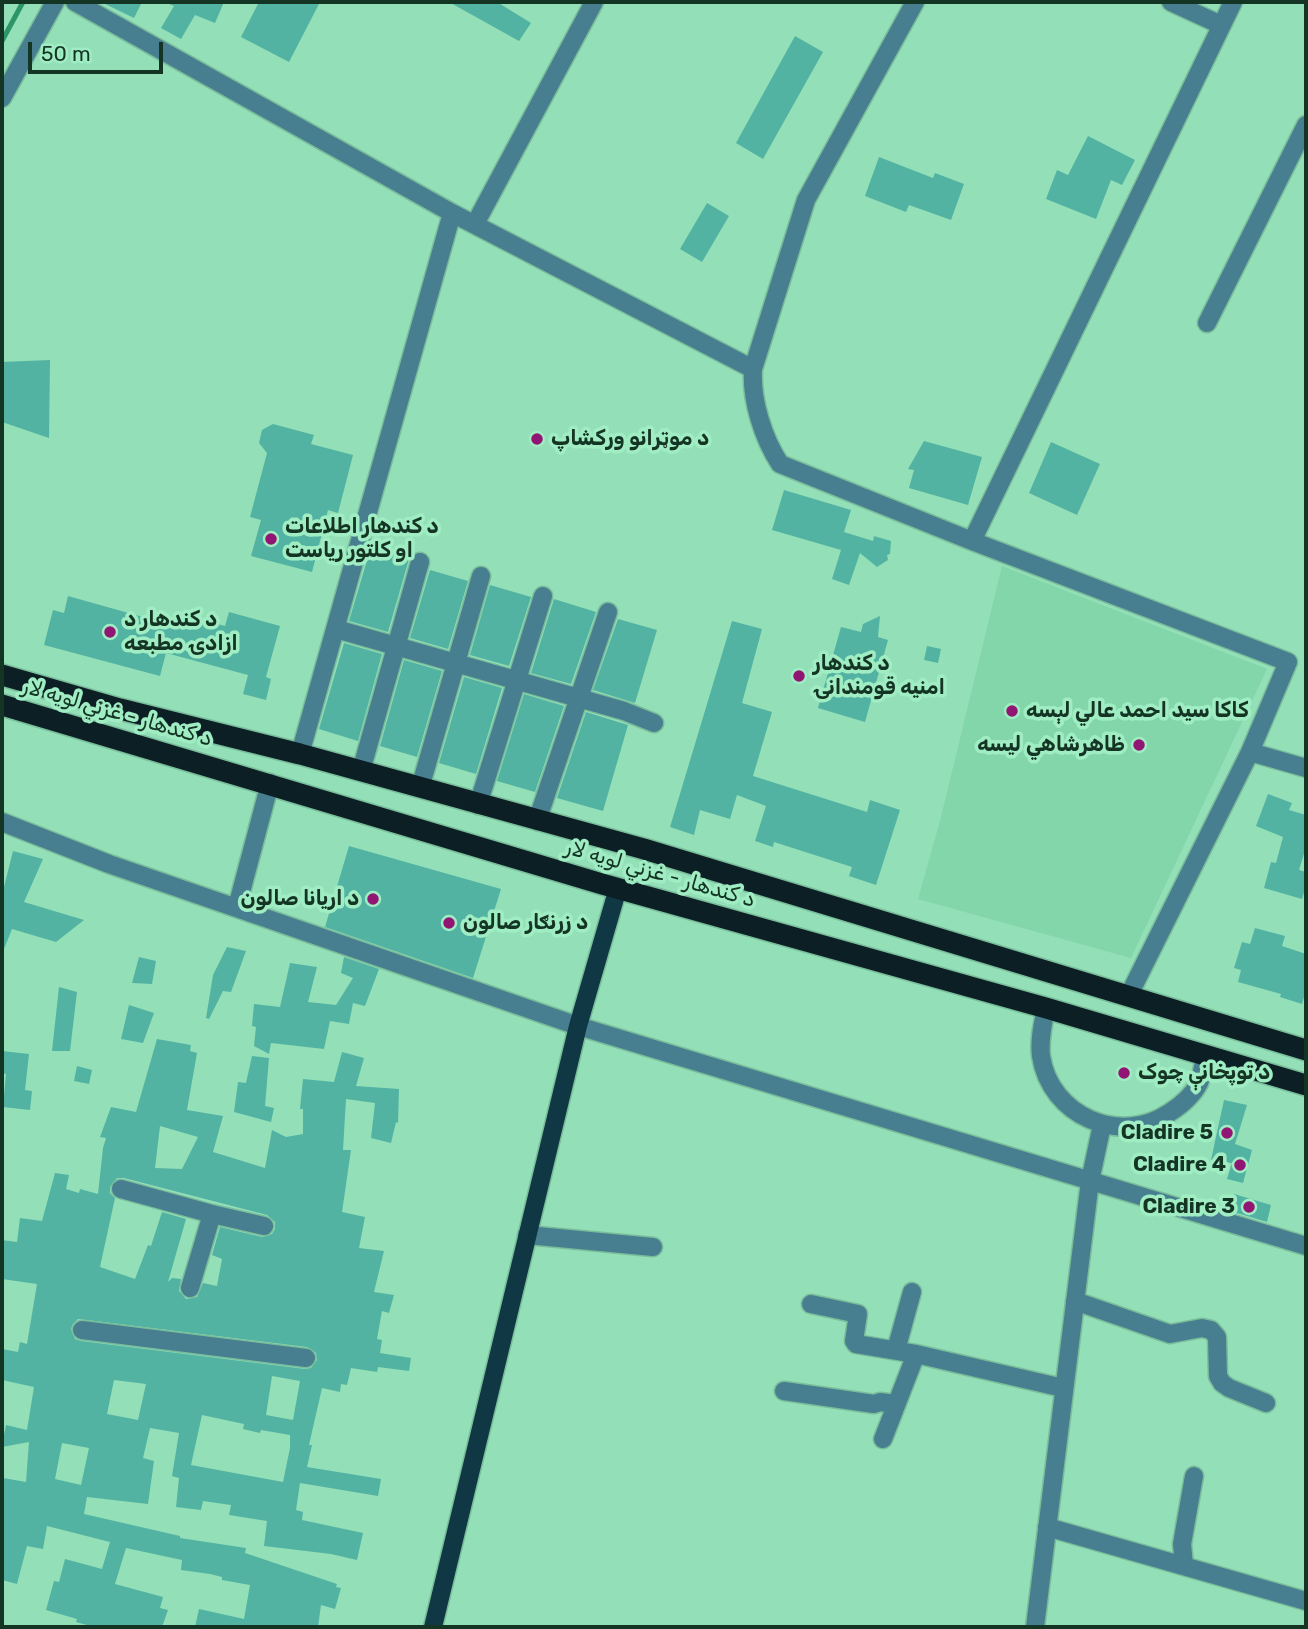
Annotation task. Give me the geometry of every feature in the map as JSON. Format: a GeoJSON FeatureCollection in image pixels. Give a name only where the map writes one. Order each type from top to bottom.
{"type":"FeatureCollection","features":[{"type":"Feature","properties":{"kind":"highway","name":"د کندهار - غزني لويه لار"},"geometry":{"type":"LineString","coordinates":[[2,675],[657,853],[1306,1050]]}},
{"type":"Feature","properties":{"kind":"highway","name":"د کندهار - غزني لويه لار"},"geometry":{"type":"LineString","coordinates":[[2,705],[618,888],[1046,1008],[1306,1085]]}},
{"type":"Feature","properties":{"kind":"main road"},"geometry":{"type":"LineString","coordinates":[[433,1627],[578,1026],[618,888]]}},
{"type":"Feature","properties":{"kind":"street"},"geometry":{"type":"LineString","coordinates":[[2,98],[55,2]]}},
{"type":"Feature","properties":{"kind":"street"},"geometry":{"type":"LineString","coordinates":[[75,2],[452,213],[752,369]]}},
{"type":"Feature","properties":{"kind":"street"},"geometry":{"type":"LineString","coordinates":[[475,225],[594,2]]}},
{"type":"Feature","properties":{"kind":"street"},"geometry":{"type":"LineString","coordinates":[[915,2],[806,200],[752,369],[752,384],[768,446],[780,464],[1288,662],[1250,752],[1128,997]]}},
{"type":"Feature","properties":{"kind":"street"},"geometry":{"type":"LineString","coordinates":[[1171,2],[1221,24]]}},
{"type":"Feature","properties":{"kind":"street"},"geometry":{"type":"LineString","coordinates":[[972,541],[1233,2]]}},
{"type":"Feature","properties":{"kind":"street"},"geometry":{"type":"LineString","coordinates":[[1207,323],[1306,125]]}},
{"type":"Feature","properties":{"kind":"street"},"geometry":{"type":"LineString","coordinates":[[300,754],[452,213]]}},
{"type":"Feature","properties":{"kind":"street"},"geometry":{"type":"LineString","coordinates":[[361,771],[420,562]]}},
{"type":"Feature","properties":{"kind":"street"},"geometry":{"type":"LineString","coordinates":[[420,788],[481,576]]}},
{"type":"Feature","properties":{"kind":"street"},"geometry":{"type":"LineString","coordinates":[[478,805],[543,596]]}},
{"type":"Feature","properties":{"kind":"street"},"geometry":{"type":"LineString","coordinates":[[537,821],[608,612]]}},
{"type":"Feature","properties":{"kind":"street"},"geometry":{"type":"LineString","coordinates":[[336,629],[578,698],[654,723]]}},
{"type":"Feature","properties":{"kind":"street"},"geometry":{"type":"LineString","coordinates":[[1250,752],[1306,768]]}},
{"type":"Feature","properties":{"kind":"street"},"geometry":{"type":"LineString","coordinates":[[237,907],[270,783]]}},
{"type":"Feature","properties":{"kind":"street"},"geometry":{"type":"LineString","coordinates":[[2,822],[109,864],[578,1026],[1306,1246]]}},
{"type":"Feature","properties":{"kind":"street"},"geometry":{"type":"LineString","coordinates":[[1046,1008],[1041,1032],[1041,1056],[1048,1079],[1061,1100],[1080,1115],[1102,1125],[1130,1128],[1157,1121],[1181,1106],[1199,1084],[1205,1056]]}},
{"type":"Feature","properties":{"kind":"street"},"geometry":{"type":"LineString","coordinates":[[1035,1627],[1090,1181],[1102,1125]]}},
{"type":"Feature","properties":{"kind":"street"},"geometry":{"type":"LineString","coordinates":[[121,1189],[264,1226]]}},
{"type":"Feature","properties":{"kind":"street"},"geometry":{"type":"LineString","coordinates":[[190,1288],[212,1214]]}},
{"type":"Feature","properties":{"kind":"street"},"geometry":{"type":"LineString","coordinates":[[527,1235],[653,1247]]}},
{"type":"Feature","properties":{"kind":"street"},"geometry":{"type":"LineString","coordinates":[[896,1350],[912,1292]]}},
{"type":"Feature","properties":{"kind":"street"},"geometry":{"type":"LineString","coordinates":[[1075,1301],[1171,1334],[1202,1328],[1212,1330],[1217,1337],[1218,1376],[1222,1383],[1266,1403]]}},
{"type":"Feature","properties":{"kind":"street"},"geometry":{"type":"LineString","coordinates":[[811,1304],[858,1314],[854,1338],[856,1344],[916,1354],[1063,1388]]}},
{"type":"Feature","properties":{"kind":"street"},"geometry":{"type":"LineString","coordinates":[[82,1330],[306,1357]]}},
{"type":"Feature","properties":{"kind":"street"},"geometry":{"type":"LineString","coordinates":[[883,1440],[916,1354]]}},
{"type":"Feature","properties":{"kind":"street"},"geometry":{"type":"LineString","coordinates":[[784,1391],[896,1405]]}},
{"type":"Feature","properties":{"kind":"street"},"geometry":{"type":"LineString","coordinates":[[1184,1565],[1182,1544],[1194,1476]]}},
{"type":"Feature","properties":{"kind":"street"},"geometry":{"type":"LineString","coordinates":[[1047,1527],[1306,1601]]}},
{"type":"Feature","properties":{"kind":"shaded area","name":"ظاهرشاهي لیسه"},"geometry":{"type":"Polygon","coordinates":[[[1002,566],[1267,669],[1131,958],[918,899],[940,821],[1002,566]]]}},
{"type":"Feature","properties":{"kind":"building"},"geometry":{"type":"Polygon","coordinates":[[[101,2],[142,2],[134,18],[101,2]]]}},
{"type":"Feature","properties":{"kind":"building"},"geometry":{"type":"Polygon","coordinates":[[[164,2],[224,2],[215,23],[195,15],[181,39],[161,28],[174,6],[164,2]]]}},
{"type":"Feature","properties":{"kind":"building"},"geometry":{"type":"Polygon","coordinates":[[[259,2],[320,2],[289,62],[241,37],[259,2]]]}},
{"type":"Feature","properties":{"kind":"building"},"geometry":{"type":"Polygon","coordinates":[[[449,2],[497,2],[531,23],[519,41],[449,2]]]}},
{"type":"Feature","properties":{"kind":"building"},"geometry":{"type":"Polygon","coordinates":[[[795,36],[823,52],[763,159],[736,143],[795,36]]]}},
{"type":"Feature","properties":{"kind":"building"},"geometry":{"type":"Polygon","coordinates":[[[1088,136],[1135,160],[1122,185],[1111,180],[1096,219],[1046,199],[1057,170],[1068,175],[1088,136]]]}},
{"type":"Feature","properties":{"kind":"building"},"geometry":{"type":"Polygon","coordinates":[[[879,157],[933,178],[935,173],[964,184],[951,220],[909,205],[906,212],[865,196],[879,157]]]}},
{"type":"Feature","properties":{"kind":"building"},"geometry":{"type":"Polygon","coordinates":[[[707,203],[729,216],[702,262],[680,249],[707,203]]]}},
{"type":"Feature","properties":{"kind":"building"},"geometry":{"type":"Polygon","coordinates":[[[50,360],[49,438],[2,422],[2,362],[50,360]]]}},
{"type":"Feature","properties":{"kind":"building"},"geometry":{"type":"Polygon","coordinates":[[[273,424],[314,435],[311,444],[353,455],[338,513],[328,510],[312,572],[251,556],[261,520],[250,517],[267,453],[259,443],[262,430],[273,424]]]}},
{"type":"Feature","properties":{"kind":"building"},"geometry":{"type":"Polygon","coordinates":[[[924,441],[982,457],[968,505],[909,488],[914,470],[908,469],[924,441]]]}},
{"type":"Feature","properties":{"kind":"building"},"geometry":{"type":"Polygon","coordinates":[[[1051,442],[1100,464],[1077,515],[1029,493],[1051,442]]]}},
{"type":"Feature","properties":{"kind":"building"},"geometry":{"type":"Polygon","coordinates":[[[784,490],[851,510],[844,532],[873,541],[874,536],[891,541],[888,560],[877,567],[860,553],[849,585],[832,579],[841,550],[772,530],[784,490]]]}},
{"type":"Feature","properties":{"kind":"building"},"geometry":{"type":"Polygon","coordinates":[[[371,547],[409,559],[388,632],[349,621],[371,547]]]}},
{"type":"Feature","properties":{"kind":"building"},"geometry":{"type":"Polygon","coordinates":[[[430,570],[468,581],[448,649],[410,638],[430,570]]]}},
{"type":"Feature","properties":{"kind":"building"},"geometry":{"type":"Polygon","coordinates":[[[490,585],[531,597],[509,666],[470,655],[490,585]]]}},
{"type":"Feature","properties":{"kind":"building"},"geometry":{"type":"Polygon","coordinates":[[[68,596],[182,628],[186,615],[225,626],[229,612],[280,626],[266,677],[271,679],[266,700],[243,694],[248,675],[166,653],[160,676],[44,645],[53,610],[64,613],[68,596]]]}},
{"type":"Feature","properties":{"kind":"building"},"geometry":{"type":"Polygon","coordinates":[[[554,599],[596,612],[571,684],[531,673],[554,599]]]}},
{"type":"Feature","properties":{"kind":"building"},"geometry":{"type":"Polygon","coordinates":[[[880,616],[878,637],[888,640],[865,722],[818,708],[841,627],[861,632],[863,624],[880,616]]]}},
{"type":"Feature","properties":{"kind":"building"},"geometry":{"type":"Polygon","coordinates":[[[618,619],[657,630],[635,703],[593,690],[618,619]]]}},
{"type":"Feature","properties":{"kind":"building"},"geometry":{"type":"Polygon","coordinates":[[[732,621],[762,629],[742,703],[772,712],[753,776],[867,812],[870,800],[900,810],[876,885],[849,876],[852,867],[774,842],[773,847],[755,841],[766,806],[737,795],[730,819],[700,810],[694,835],[670,827],[732,621]]]}},
{"type":"Feature","properties":{"kind":"building"},"geometry":{"type":"Polygon","coordinates":[[[344,643],[382,654],[358,741],[319,729],[344,643]]]}},
{"type":"Feature","properties":{"kind":"building"},"geometry":{"type":"Polygon","coordinates":[[[927,646],[941,649],[938,663],[924,660],[927,646]]]}},
{"type":"Feature","properties":{"kind":"building"},"geometry":{"type":"Polygon","coordinates":[[[404,660],[442,671],[417,757],[380,746],[404,660]]]}},
{"type":"Feature","properties":{"kind":"building"},"geometry":{"type":"Polygon","coordinates":[[[464,677],[502,688],[476,774],[439,763],[464,677]]]}},
{"type":"Feature","properties":{"kind":"building"},"geometry":{"type":"Polygon","coordinates":[[[524,694],[564,706],[535,792],[497,781],[524,694]]]}},
{"type":"Feature","properties":{"kind":"building"},"geometry":{"type":"Polygon","coordinates":[[[586,712],[628,725],[603,811],[557,798],[586,712]]]}},
{"type":"Feature","properties":{"kind":"building"},"geometry":{"type":"Polygon","coordinates":[[[1268,794],[1292,803],[1289,810],[1306,815],[1306,847],[1299,870],[1306,872],[1302,899],[1264,888],[1271,862],[1276,863],[1283,837],[1256,826],[1268,794]]]}},
{"type":"Feature","properties":{"kind":"building"},"geometry":{"type":"Polygon","coordinates":[[[349,846],[501,889],[473,978],[325,927],[349,846]]]}},
{"type":"Feature","properties":{"kind":"building"},"geometry":{"type":"Polygon","coordinates":[[[13,851],[43,859],[24,902],[84,920],[56,942],[12,929],[2,954],[2,895],[13,851]]]}},
{"type":"Feature","properties":{"kind":"building"},"geometry":{"type":"Polygon","coordinates":[[[1255,928],[1285,936],[1282,946],[1306,954],[1306,990],[1302,1004],[1280,997],[1281,994],[1238,982],[1241,970],[1234,968],[1242,942],[1250,944],[1255,928]]]}},
{"type":"Feature","properties":{"kind":"building"},"geometry":{"type":"Polygon","coordinates":[[[227,947],[246,951],[231,992],[223,991],[209,1019],[206,1018],[213,975],[227,947]]]}},
{"type":"Feature","properties":{"kind":"building"},"geometry":{"type":"Polygon","coordinates":[[[139,957],[156,961],[152,984],[132,983],[139,957]]]}},
{"type":"Feature","properties":{"kind":"building"},"geometry":{"type":"Polygon","coordinates":[[[344,957],[379,969],[365,1006],[353,1003],[349,1024],[330,1021],[324,1049],[271,1043],[269,1054],[254,1046],[254,1004],[280,1007],[290,963],[317,967],[308,1002],[336,1005],[353,978],[341,973],[344,957]]]}},
{"type":"Feature","properties":{"kind":"building"},"geometry":{"type":"Polygon","coordinates":[[[59,987],[77,992],[70,1051],[52,1051],[59,987]]]}},
{"type":"Feature","properties":{"kind":"building"},"geometry":{"type":"Polygon","coordinates":[[[129,1005],[154,1013],[143,1043],[121,1039],[129,1005]]]}},
{"type":"Feature","properties":{"kind":"building"},"geometry":{"type":"Polygon","coordinates":[[[157,1039],[191,1045],[190,1051],[197,1053],[187,1110],[223,1116],[213,1152],[265,1168],[272,1130],[286,1137],[303,1134],[303,1109],[300,1109],[303,1079],[334,1082],[342,1052],[364,1058],[356,1086],[399,1089],[398,1123],[396,1122],[391,1143],[371,1138],[375,1103],[346,1099],[343,1150],[351,1150],[342,1212],[365,1217],[359,1248],[384,1251],[374,1292],[394,1295],[389,1313],[382,1311],[377,1339],[382,1340],[380,1353],[411,1358],[409,1371],[378,1367],[377,1372],[351,1368],[347,1385],[341,1384],[340,1392],[322,1388],[309,1445],[312,1445],[307,1467],[381,1479],[378,1496],[300,1483],[296,1510],[303,1512],[302,1520],[363,1533],[357,1560],[264,1546],[267,1521],[229,1515],[231,1505],[203,1501],[201,1510],[176,1507],[179,1478],[172,1476],[179,1433],[150,1428],[143,1458],[154,1461],[148,1504],[87,1497],[84,1514],[180,1538],[246,1548],[245,1553],[337,1584],[336,1587],[341,1588],[335,1609],[321,1605],[318,1627],[195,1627],[199,1609],[244,1619],[250,1585],[222,1580],[222,1577],[210,1574],[181,1570],[182,1560],[126,1548],[115,1584],[163,1597],[160,1608],[168,1610],[162,1627],[94,1627],[76,1622],[77,1619],[46,1610],[54,1581],[59,1582],[65,1559],[102,1569],[110,1542],[47,1526],[43,1549],[27,1546],[17,1584],[2,1580],[3,1478],[26,1482],[29,1442],[2,1445],[6,1425],[27,1430],[34,1387],[2,1380],[2,1349],[18,1352],[20,1342],[27,1344],[37,1284],[2,1279],[2,1240],[17,1242],[20,1218],[42,1221],[55,1173],[69,1175],[66,1189],[79,1193],[80,1189],[98,1194],[106,1138],[100,1137],[111,1107],[136,1112],[157,1039]],[[160,1126],[155,1168],[182,1169],[198,1137],[160,1126]],[[117,1178],[110,1187],[110,1193],[115,1198],[100,1267],[135,1279],[148,1245],[151,1246],[162,1212],[186,1219],[168,1282],[172,1278],[181,1279],[179,1291],[186,1299],[197,1297],[203,1283],[217,1286],[222,1259],[212,1255],[220,1227],[262,1237],[272,1234],[275,1229],[275,1222],[267,1215],[124,1178],[117,1178]],[[78,1319],[71,1329],[75,1339],[81,1341],[305,1369],[311,1368],[317,1360],[316,1353],[307,1347],[78,1319]],[[272,1376],[266,1415],[293,1420],[300,1381],[272,1376]],[[114,1380],[107,1414],[138,1420],[146,1384],[114,1380]],[[202,1415],[191,1465],[283,1482],[290,1435],[261,1430],[260,1433],[243,1429],[244,1424],[202,1415]],[[62,1443],[55,1479],[81,1485],[89,1448],[62,1443]]]}},
{"type":"Feature","properties":{"kind":"building"},"geometry":{"type":"Polygon","coordinates":[[[2,1051],[29,1054],[25,1090],[32,1091],[30,1110],[3,1107],[6,1074],[2,1073],[2,1051]]]}},
{"type":"Feature","properties":{"kind":"building"},"geometry":{"type":"Polygon","coordinates":[[[252,1056],[269,1058],[265,1106],[274,1108],[271,1122],[234,1112],[238,1082],[246,1083],[252,1056]]]}},
{"type":"Feature","properties":{"kind":"building"},"geometry":{"type":"Polygon","coordinates":[[[77,1066],[92,1070],[89,1084],[74,1081],[77,1066]]]}},
{"type":"Feature","properties":{"kind":"building","name":"Cladire 5"},"geometry":{"type":"Polygon","coordinates":[[[1224,1100],[1247,1105],[1235,1144],[1252,1150],[1243,1183],[1227,1179],[1232,1163],[1211,1160],[1224,1100]]]}},
{"type":"Feature","properties":{"kind":"building","name":"Cladire 3"},"geometry":{"type":"Polygon","coordinates":[[[1234,1194],[1271,1205],[1267,1222],[1227,1210],[1234,1194]]]}},
{"type":"Feature","properties":{"kind":"waterway"},"geometry":{"type":"LineString","coordinates":[[2,41],[23,2]]}},
{"type":"Feature","properties":{"kind":"place","name":"د موټرانو ورکشاپ"},"geometry":{"type":"Point","coordinates":[537,439]}},
{"type":"Feature","properties":{"kind":"place","name":"د کندهار اطلاعات او کلتور رياست"},"geometry":{"type":"Point","coordinates":[271,539]}},
{"type":"Feature","properties":{"kind":"place","name":"د کندهار د ازادۍ مطبعه"},"geometry":{"type":"Point","coordinates":[110,632]}},
{"type":"Feature","properties":{"kind":"place","name":"د کندهار امنيه قومندانۍ"},"geometry":{"type":"Point","coordinates":[799,676]}},
{"type":"Feature","properties":{"kind":"place","name":"کاکا سید احمد عالي لېسه"},"geometry":{"type":"Point","coordinates":[1012,711]}},
{"type":"Feature","properties":{"kind":"place","name":"ظاهرشاهي لیسه"},"geometry":{"type":"Point","coordinates":[1139,745]}},
{"type":"Feature","properties":{"kind":"place","name":"د اریانا صالون"},"geometry":{"type":"Point","coordinates":[373,899]}},
{"type":"Feature","properties":{"kind":"place","name":"د زرنګار صالون"},"geometry":{"type":"Point","coordinates":[449,923]}},
{"type":"Feature","properties":{"kind":"place","name":"د توپخانې چوک"},"geometry":{"type":"Point","coordinates":[1124,1073]}},
{"type":"Feature","properties":{"kind":"place","name":"Cladire 5"},"geometry":{"type":"Point","coordinates":[1227,1133]}},
{"type":"Feature","properties":{"kind":"place","name":"Cladire 4"},"geometry":{"type":"Point","coordinates":[1240,1165]}},
{"type":"Feature","properties":{"kind":"place","name":"Cladire 3"},"geometry":{"type":"Point","coordinates":[1249,1207]}}]}
